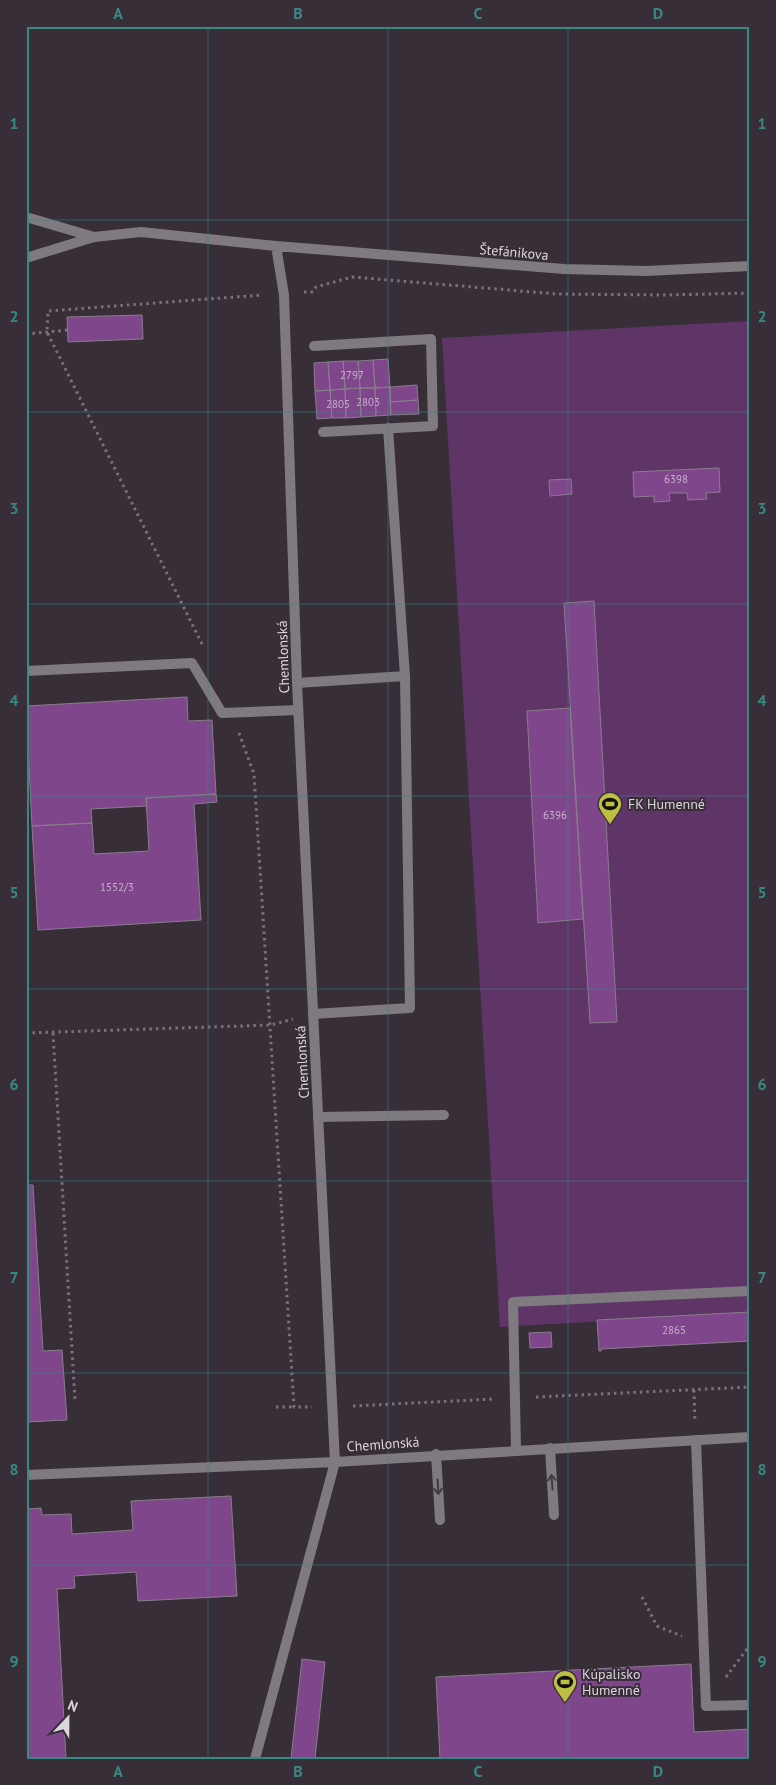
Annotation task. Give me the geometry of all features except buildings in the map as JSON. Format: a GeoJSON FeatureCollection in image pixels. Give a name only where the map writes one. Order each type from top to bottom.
{"type":"FeatureCollection","features":[{"type":"Feature","properties":{"kind":"street"},"geometry":{"type":"LineString","coordinates":[[26,217],[94,237]]}},
{"type":"Feature","properties":{"kind":"street","name":"Štefánikova"},"geometry":{"type":"LineString","coordinates":[[94,237],[141,232],[276,246],[564,270],[646,271],[750,266]]}},
{"type":"Feature","properties":{"kind":"street"},"geometry":{"type":"LineString","coordinates":[[26,258],[94,237]]}},
{"type":"Feature","properties":{"kind":"street","name":"Chemlonská"},"geometry":{"type":"LineString","coordinates":[[276,246],[284,295],[298,710],[335,1462],[436,1454],[750,1437]]}},
{"type":"Feature","properties":{"kind":"street"},"geometry":{"type":"LineString","coordinates":[[314,346],[431,339],[433,426],[324,432]]}},
{"type":"Feature","properties":{"kind":"street"},"geometry":{"type":"LineString","coordinates":[[313,1014],[410,1008],[405,676],[388,428]]}},
{"type":"Feature","properties":{"kind":"street"},"geometry":{"type":"LineString","coordinates":[[26,671],[192,663],[222,713],[298,710]]}},
{"type":"Feature","properties":{"kind":"street"},"geometry":{"type":"LineString","coordinates":[[297,683],[405,676]]}},
{"type":"Feature","properties":{"kind":"street"},"geometry":{"type":"LineString","coordinates":[[318,1116],[444,1115]]}},
{"type":"Feature","properties":{"kind":"street"},"geometry":{"type":"LineString","coordinates":[[516,1450],[513,1302],[750,1291]]}},
{"type":"Feature","properties":{"kind":"street"},"geometry":{"type":"LineString","coordinates":[[696,1440],[706,1706],[748,1705]]}},
{"type":"Feature","properties":{"kind":"street"},"geometry":{"type":"LineString","coordinates":[[550,1448],[554,1515]]}},
{"type":"Feature","properties":{"kind":"street"},"geometry":{"type":"LineString","coordinates":[[436,1454],[440,1520]]}},
{"type":"Feature","properties":{"kind":"street"},"geometry":{"type":"LineString","coordinates":[[26,1475],[335,1462],[254,1759]]}},
{"type":"Feature","properties":{"kind":"path"},"geometry":{"type":"LineString","coordinates":[[301,292],[313,292],[316,287],[352,277],[557,294],[666,295],[750,293]]}},
{"type":"Feature","properties":{"kind":"path"},"geometry":{"type":"LineString","coordinates":[[205,652],[47,332],[48,311],[262,295]]}},
{"type":"Feature","properties":{"kind":"path"},"geometry":{"type":"LineString","coordinates":[[26,334],[68,330]]}},
{"type":"Feature","properties":{"kind":"path"},"geometry":{"type":"LineString","coordinates":[[232,713],[254,774],[294,1407]]}},
{"type":"Feature","properties":{"kind":"path"},"geometry":{"type":"LineString","coordinates":[[26,1033],[271,1025],[313,1014]]}},
{"type":"Feature","properties":{"kind":"path"},"geometry":{"type":"LineString","coordinates":[[53,1033],[75,1400]]}},
{"type":"Feature","properties":{"kind":"path"},"geometry":{"type":"LineString","coordinates":[[276,1407],[332,1408],[750,1387]]}},
{"type":"Feature","properties":{"kind":"path"},"geometry":{"type":"LineString","coordinates":[[694,1390],[696,1440]]}},
{"type":"Feature","properties":{"kind":"path"},"geometry":{"type":"LineString","coordinates":[[642,1597],[657,1626],[704,1645]]}},
{"type":"Feature","properties":{"kind":"shaded area","name":"FK Humenné"},"geometry":{"type":"Polygon","coordinates":[[[750,321],[750,1313],[500,1327],[442,338],[750,321]]]}},
{"type":"Feature","properties":{"kind":"place","name":"FK Humenné"},"geometry":{"type":"Point","coordinates":[610,825]}},
{"type":"Feature","properties":{"kind":"place","name":"Kúpalisko Humenné"},"geometry":{"type":"Point","coordinates":[565,1703]}}]}
